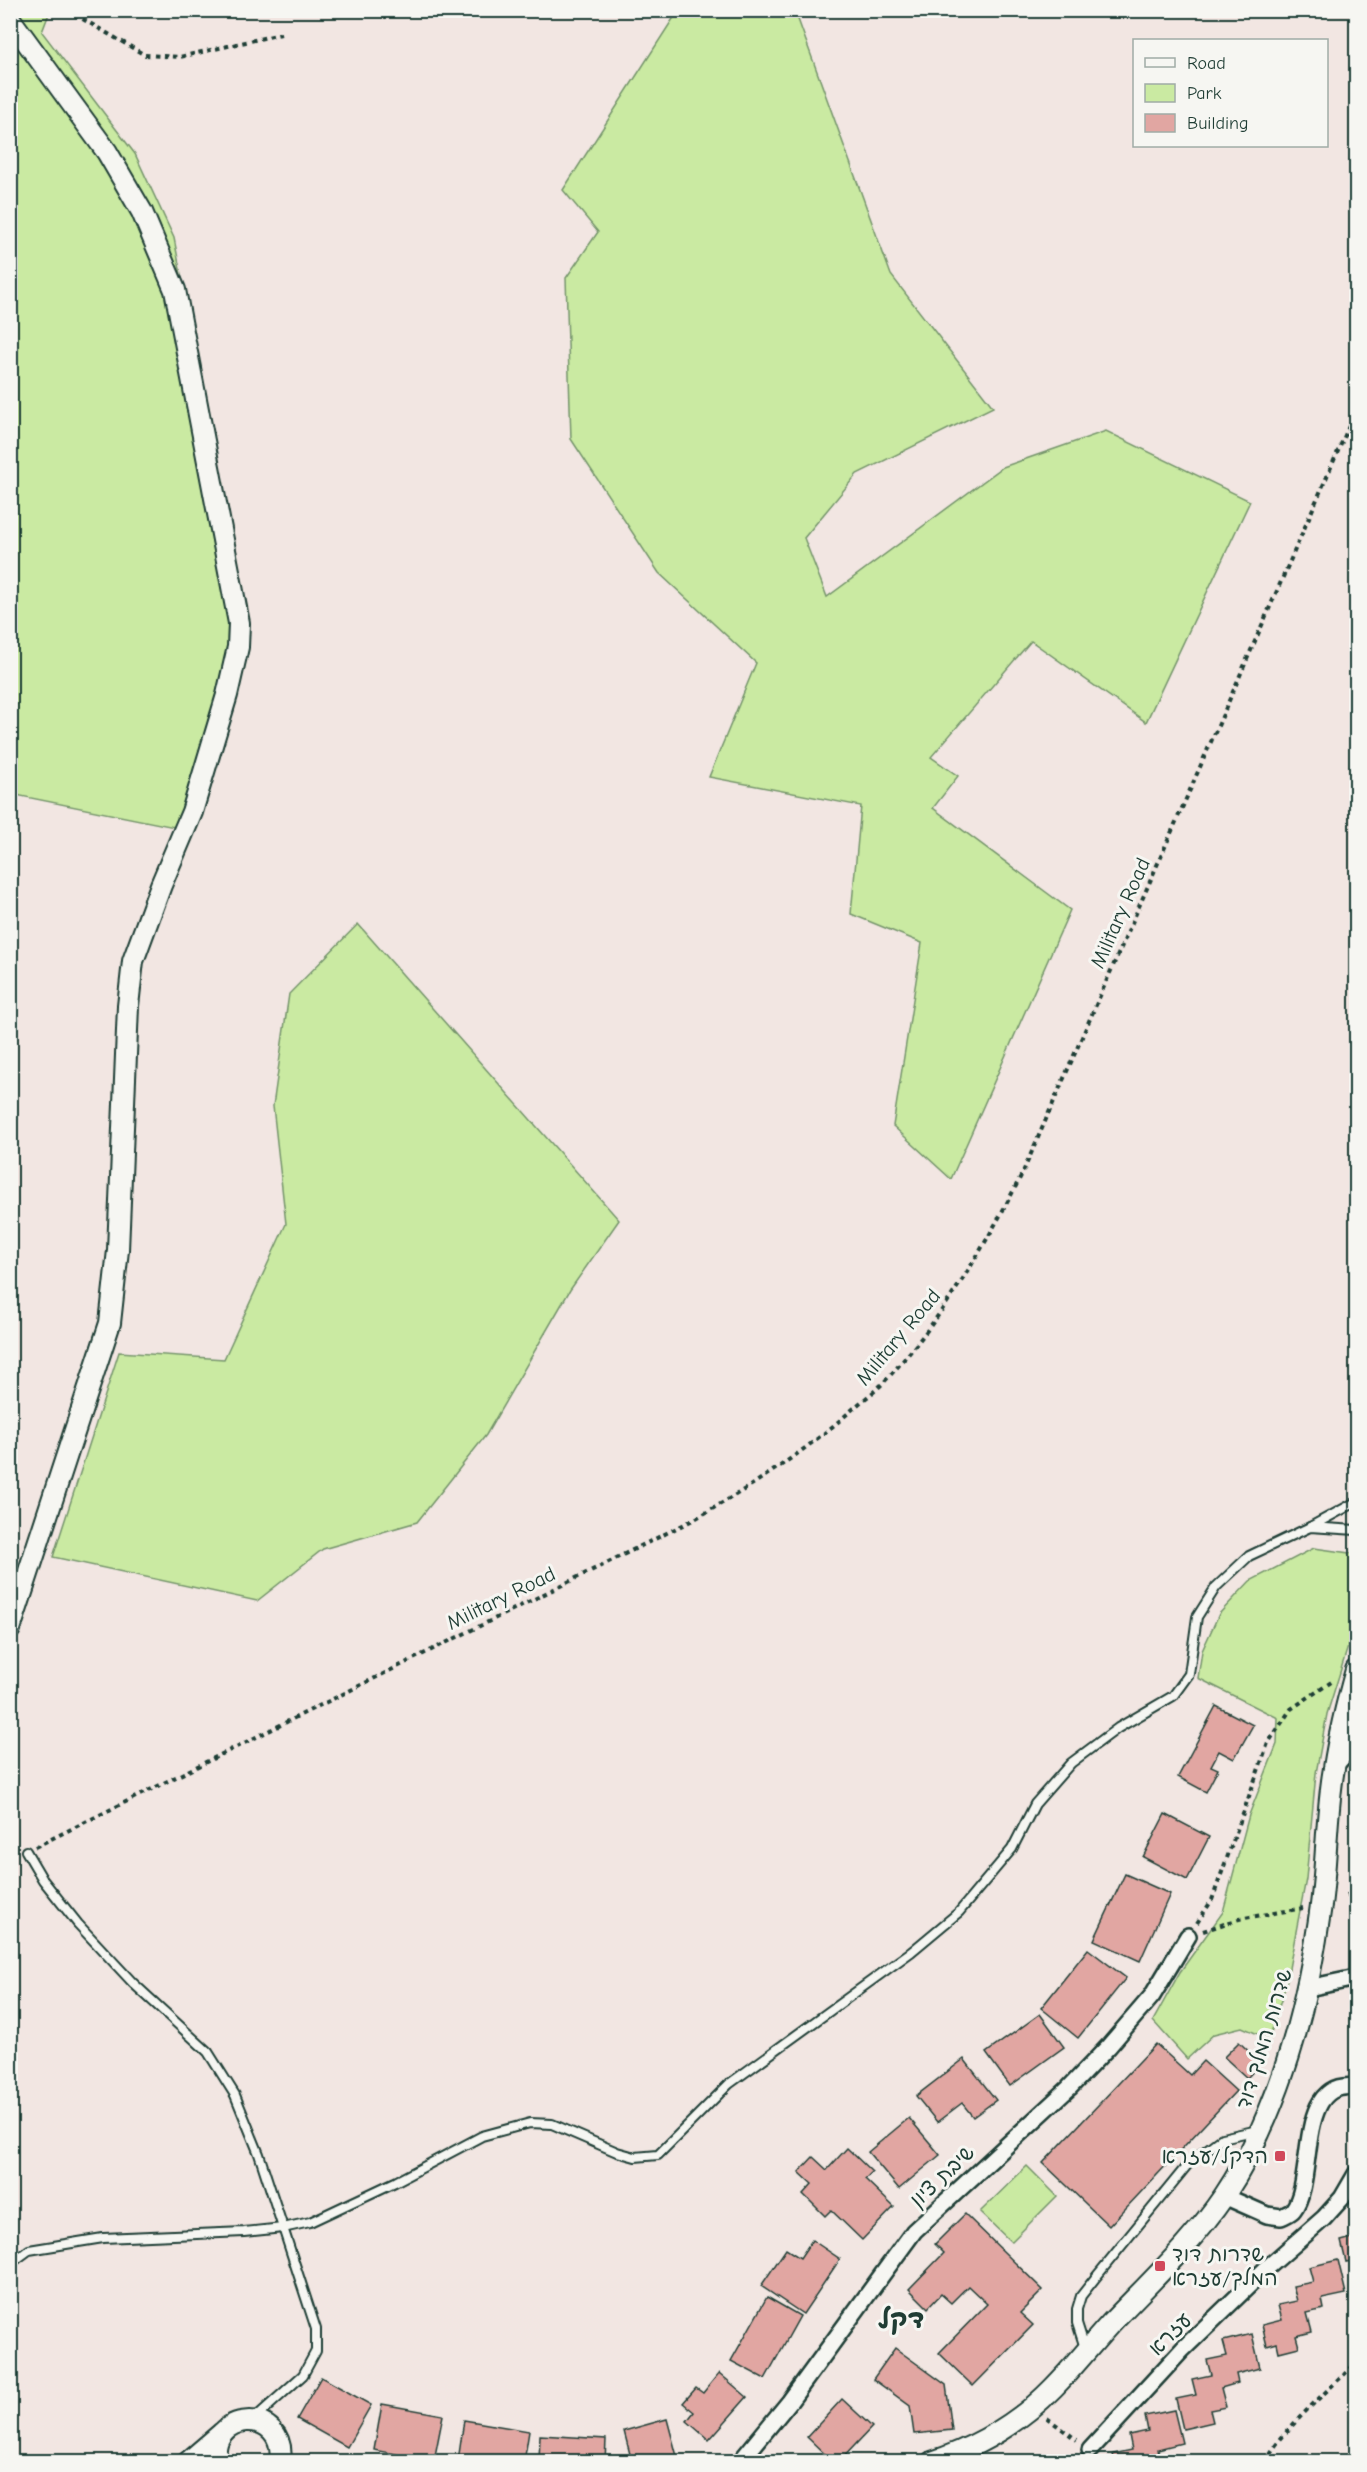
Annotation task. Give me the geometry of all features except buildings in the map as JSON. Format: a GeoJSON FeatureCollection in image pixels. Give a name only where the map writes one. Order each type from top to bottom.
{"type":"FeatureCollection","features":[{"type":"Feature","properties":{"kind":"street"},"geometry":{"type":"LineString","coordinates":[[10,19],[107,152],[142,212],[175,290],[239,623],[238,647],[227,695],[192,812],[161,885],[133,961],[128,1006],[118,1250],[110,1323],[10,1629]]}},
{"type":"Feature","properties":{"kind":"street","name":"שדרות המלך דוד"},"geometry":{"type":"LineString","coordinates":[[932,2462],[984,2440],[1032,2407],[1054,2388],[1192,2238],[1224,2196],[1262,2129],[1280,2086],[1308,1988],[1321,1905],[1333,1768],[1348,1674]]}},
{"type":"Feature","properties":{"kind":"street"},"geometry":{"type":"LineString","coordinates":[[1333,1768],[1356,1742]]}},
{"type":"Feature","properties":{"kind":"street","name":"שיבת ציון"},"geometry":{"type":"LineString","coordinates":[[740,2462],[790,2401],[914,2231],[1069,2088],[1109,2046],[1152,1996],[1188,1936]]}},
{"type":"Feature","properties":{"kind":"street"},"geometry":{"type":"LineString","coordinates":[[1308,1988],[1356,1978]]}},
{"type":"Feature","properties":{"kind":"street"},"geometry":{"type":"LineString","coordinates":[[1224,2196],[1267,2215],[1281,2217],[1293,2210],[1300,2194],[1316,2110],[1325,2097],[1336,2088],[1356,2087]]}},
{"type":"Feature","properties":{"kind":"street","name":"עזרא"},"geometry":{"type":"LineString","coordinates":[[1090,2450],[1183,2349],[1267,2268],[1324,2218],[1342,2198],[1356,2174]]}},
{"type":"Feature","properties":{"kind":"street"},"geometry":{"type":"LineString","coordinates":[[188,2462],[231,2425],[253,2420],[264,2423],[273,2430],[279,2440],[280,2462]]}},
{"type":"Feature","properties":{"kind":"street"},"geometry":{"type":"LineString","coordinates":[[217,2462],[217,2443],[222,2433]]}},
{"type":"Feature","properties":{"kind":"lane"},"geometry":{"type":"LineString","coordinates":[[10,2264],[29,2250],[103,2238],[284,2228],[310,2222],[395,2182],[482,2136],[530,2123],[552,2124],[617,2152],[635,2157],[658,2155],[729,2084],[910,1952],[959,1912],[1012,1849],[1035,1804],[1071,1763],[1118,1728],[1173,1696],[1189,1674],[1197,1617],[1216,1587],[1250,1556],[1356,1502]]}},
{"type":"Feature","properties":{"kind":"lane"},"geometry":{"type":"LineString","coordinates":[[1310,1527],[1356,1530]]}},
{"type":"Feature","properties":{"kind":"lane"},"geometry":{"type":"LineString","coordinates":[[26,1851],[43,1880],[78,1924],[133,1983],[208,2052],[235,2095],[259,2154],[316,2329],[316,2351],[303,2375],[253,2420]]}},
{"type":"Feature","properties":{"kind":"lane"},"geometry":{"type":"LineString","coordinates":[[1086,2351],[1077,2323],[1077,2309],[1081,2296],[1096,2277],[1189,2163],[1222,2138],[1262,2129]]}},
{"type":"Feature","properties":{"kind":"path"},"geometry":{"type":"LineString","coordinates":[[67,10],[145,55],[180,57],[281,34]]}},
{"type":"Feature","properties":{"kind":"path","name":"Military Road"},"geometry":{"type":"LineString","coordinates":[[26,1851],[693,1520],[740,1494],[792,1460],[835,1426],[884,1382],[920,1341],[954,1294],[997,1225],[1023,1172],[1356,410]]}},
{"type":"Feature","properties":{"kind":"path"},"geometry":{"type":"LineString","coordinates":[[1188,1936],[1212,1900],[1269,1743],[1291,1709],[1348,1674]]}},
{"type":"Feature","properties":{"kind":"path"},"geometry":{"type":"LineString","coordinates":[[1188,1936],[1239,1918],[1321,1905]]}},
{"type":"Feature","properties":{"kind":"path"},"geometry":{"type":"LineString","coordinates":[[1266,2462],[1268,2454],[1293,2426],[1356,2363]]}},
{"type":"Feature","properties":{"kind":"path"},"geometry":{"type":"LineString","coordinates":[[1032,2407],[1090,2450]]}},
{"type":"Feature","properties":{"kind":"green space"},"geometry":{"type":"Polygon","coordinates":[[[10,11],[50,11],[42,32],[135,154],[174,238],[249,628],[194,831],[11,794],[10,11]]]}},
{"type":"Feature","properties":{"kind":"green space"},"geometry":{"type":"Polygon","coordinates":[[[678,11],[795,11],[891,275],[993,407],[857,474],[804,538],[827,597],[1003,467],[1106,431],[1250,501],[1146,722],[1031,641],[931,757],[958,776],[933,808],[1070,910],[951,1179],[893,1126],[922,943],[851,914],[861,806],[709,777],[756,663],[659,573],[571,439],[566,278],[598,232],[563,190],[678,11]]]}},
{"type":"Feature","properties":{"kind":"green space"},"geometry":{"type":"Polygon","coordinates":[[[358,924],[619,1220],[570,1290],[486,1435],[417,1522],[323,1549],[257,1601],[53,1557],[119,1352],[224,1359],[286,1224],[273,1106],[289,994],[358,924]]]}},
{"type":"Feature","properties":{"kind":"green space"},"geometry":{"type":"Polygon","coordinates":[[[1314,1548],[1356,1554],[1356,1621],[1327,1714],[1316,1773],[1306,1879],[1286,1984],[1269,2039],[1242,2027],[1214,2034],[1187,2059],[1153,2021],[1180,1972],[1223,1912],[1249,1815],[1277,1744],[1278,1718],[1198,1678],[1202,1651],[1219,1614],[1250,1581],[1314,1548]]]}},
{"type":"Feature","properties":{"kind":"green space"},"geometry":{"type":"Polygon","coordinates":[[[1027,2166],[1057,2196],[1011,2242],[980,2212],[1027,2166]]]}},
{"type":"Feature","properties":{"kind":"place","name":"הדקל/עזרא"},"geometry":{"type":"Point","coordinates":[1280,2156]}},
{"type":"Feature","properties":{"kind":"place","name":"שדרות דוד המלך/עזרא"},"geometry":{"type":"Point","coordinates":[1160,2266]}},
{"type":"Feature","properties":{"kind":"district","name":"דקל"},"geometry":{"type":"Point","coordinates":[901,2319]}}]}
